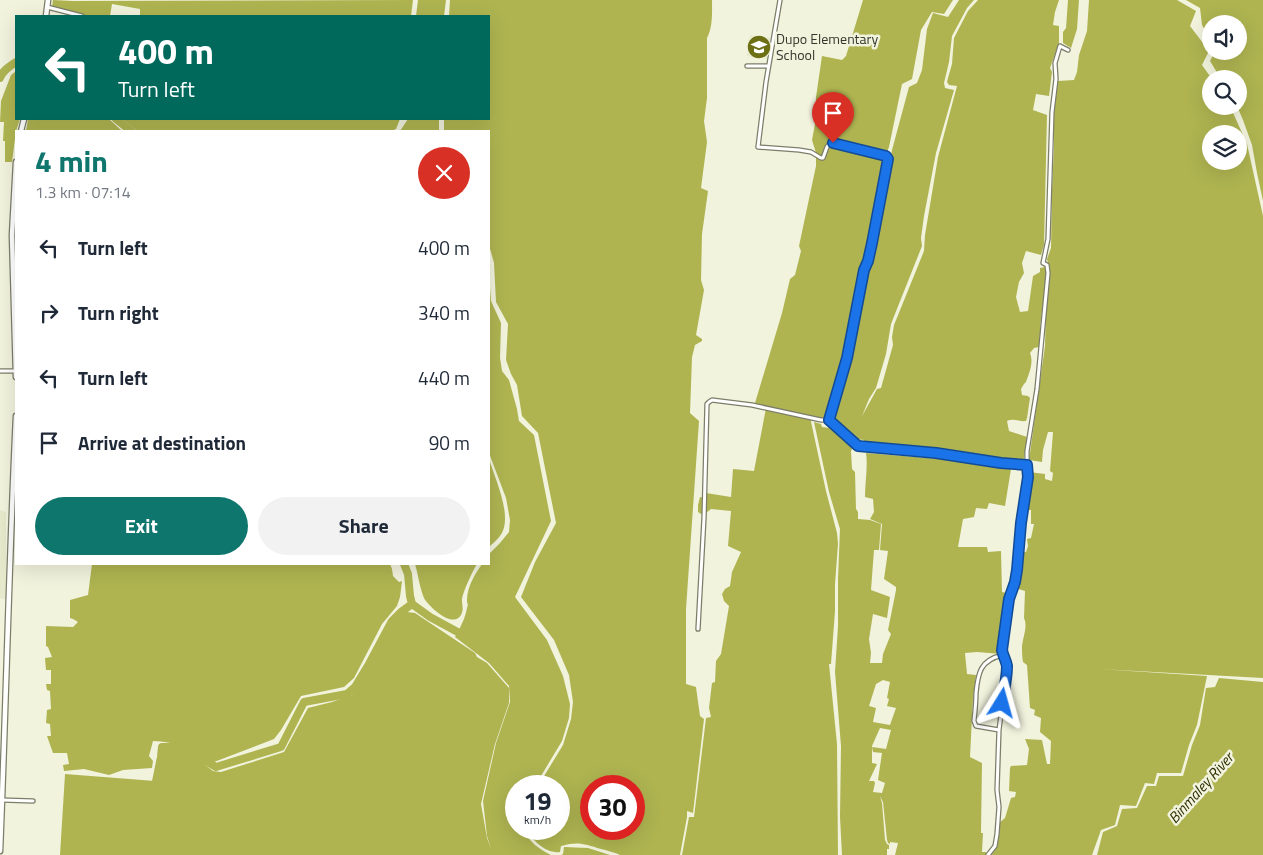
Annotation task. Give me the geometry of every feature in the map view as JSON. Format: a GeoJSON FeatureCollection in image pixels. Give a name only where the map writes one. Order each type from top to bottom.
{"type":"FeatureCollection","features":[{"type":"Feature","properties":{"kind":"street"},"geometry":{"type":"LineString","coordinates":[[46,15],[48,0]]}},
{"type":"Feature","properties":{"kind":"street"},"geometry":{"type":"LineString","coordinates":[[780,0],[768,66],[759,147],[799,150],[813,153],[823,158],[829,144],[833,143],[886,156],[888,159],[847,358],[830,421]]}},
{"type":"Feature","properties":{"kind":"street"},"geometry":{"type":"LineString","coordinates":[[47,7],[78,15]]}},
{"type":"Feature","properties":{"kind":"street"},"geometry":{"type":"LineString","coordinates":[[988,855],[995,844],[998,822],[999,730],[1007,668],[1003,655],[1009,599],[1017,570],[1021,523],[1028,477],[1027,452],[1037,389],[1048,273],[1047,265],[1043,263],[1048,239],[1052,112],[1056,63],[1060,46],[1068,50]]}},
{"type":"Feature","properties":{"kind":"street"},"geometry":{"type":"LineString","coordinates":[[747,66],[768,66]]}},
{"type":"Feature","properties":{"kind":"street"},"geometry":{"type":"LineString","coordinates":[[15,218],[15,270]]}},
{"type":"Feature","properties":{"kind":"street"},"geometry":{"type":"LineString","coordinates":[[0,371],[15,371]]}},
{"type":"Feature","properties":{"kind":"street"},"geometry":{"type":"LineString","coordinates":[[698,629],[708,404],[712,400],[752,405],[830,421],[856,445],[1027,465]]}},
{"type":"Feature","properties":{"kind":"street"},"geometry":{"type":"LineString","coordinates":[[0,851],[15,437]]}},
{"type":"Feature","properties":{"kind":"street"},"geometry":{"type":"LineString","coordinates":[[999,730],[976,726],[974,721],[977,682],[981,668],[994,657],[1003,655]]}},
{"type":"Feature","properties":{"kind":"street"},"geometry":{"type":"LineString","coordinates":[[2,800],[33,801]]}},
{"type":"Feature","properties":{"kind":"shaded area","name":"Dupo Elementary School"},"geometry":{"type":"Polygon","coordinates":[[[750,35],[770,38],[767,59],[747,56],[750,35]]]}},
{"type":"Feature","properties":{"kind":"shaded area"},"geometry":{"type":"Polygon","coordinates":[[[0,510],[6,512],[6,599],[0,598],[0,510]]]}},
{"type":"Feature","properties":{"kind":"water"},"geometry":{"type":"Polygon","coordinates":[[[53,0],[413,0],[411,15],[140,15],[140,9],[112,4],[110,15],[81,15],[52,7],[53,0]]]}},
{"type":"Feature","properties":{"kind":"water"},"geometry":{"type":"Polygon","coordinates":[[[418,0],[446,0],[444,15],[416,15],[418,0]]]}},
{"type":"Feature","properties":{"kind":"water"},"geometry":{"type":"Polygon","coordinates":[[[450,0],[712,0],[711,24],[707,38],[707,98],[704,121],[707,142],[701,188],[708,191],[702,234],[701,280],[704,290],[696,335],[702,341],[695,345],[692,357],[690,413],[699,421],[686,609],[686,684],[696,687],[700,716],[704,719],[693,813],[687,811],[680,855],[620,855],[577,843],[561,846],[560,852],[555,852],[545,849],[534,840],[570,840],[570,775],[545,775],[563,745],[571,719],[573,702],[569,675],[554,640],[521,597],[535,562],[556,523],[538,433],[522,416],[517,385],[506,360],[508,324],[496,302],[494,263],[490,249],[490,130],[444,130],[444,120],[490,120],[490,15],[449,15],[450,0]]]}},
{"type":"Feature","properties":{"kind":"water"},"geometry":{"type":"Polygon","coordinates":[[[863,0],[953,0],[944,14],[932,12],[921,30],[912,79],[902,84],[889,147],[884,160],[867,261],[861,268],[847,346],[827,416],[825,418],[810,417],[838,544],[835,611],[831,664],[829,664],[837,744],[838,855],[682,855],[689,817],[694,817],[706,718],[711,717],[709,708],[712,683],[715,682],[716,661],[721,654],[729,606],[724,601],[722,594],[730,586],[732,572],[741,552],[728,546],[731,511],[711,509],[701,514],[698,512],[698,505],[700,497],[705,498],[706,493],[731,497],[733,469],[754,471],[766,408],[755,403],[782,313],[790,279],[795,275],[801,251],[799,246],[816,166],[816,153],[812,140],[822,56],[842,60],[846,56],[863,0]]]}},
{"type":"Feature","properties":{"kind":"water"},"geometry":{"type":"Polygon","coordinates":[[[959,0],[974,0],[967,8],[952,36],[944,83],[945,88],[954,90],[936,153],[924,216],[921,238],[922,246],[891,324],[886,354],[876,388],[862,416],[877,389],[881,388],[893,345],[894,325],[924,251],[938,157],[957,86],[949,85],[947,82],[952,64],[954,38],[968,11],[978,0],[1059,0],[1053,25],[1059,26],[1059,43],[1050,68],[1052,72],[1049,96],[1036,94],[1033,110],[1047,115],[1044,245],[1041,255],[1026,251],[1022,263],[1024,273],[1019,282],[1016,297],[1020,312],[1028,311],[1033,276],[1040,272],[1040,268],[1045,267],[1047,274],[1039,347],[1034,348],[1030,353],[1031,368],[1026,382],[1021,389],[1022,395],[1030,398],[1027,418],[1026,421],[1007,421],[1009,431],[1027,437],[1023,464],[865,448],[864,440],[857,439],[851,451],[852,469],[855,472],[858,519],[870,520],[881,524],[879,550],[874,550],[871,590],[890,597],[887,618],[873,614],[869,639],[870,663],[882,663],[883,654],[891,634],[888,630],[896,587],[884,579],[888,551],[880,550],[882,524],[870,519],[874,512],[873,499],[865,497],[866,453],[940,459],[1011,469],[1005,506],[989,503],[987,509],[976,508],[974,517],[963,519],[958,547],[987,547],[988,552],[1001,551],[1002,592],[1007,593],[1001,654],[965,653],[967,674],[976,675],[970,757],[982,763],[981,833],[983,833],[982,852],[986,852],[986,855],[895,855],[898,843],[888,843],[883,802],[880,796],[885,840],[889,845],[887,855],[842,855],[840,817],[841,746],[835,672],[840,529],[829,492],[814,422],[821,424],[822,427],[829,428],[832,421],[850,350],[867,269],[870,268],[877,240],[880,211],[892,150],[909,87],[917,83],[922,70],[927,29],[933,13],[948,17],[959,0]],[[883,680],[876,684],[869,706],[876,708],[873,722],[890,725],[896,708],[887,706],[890,682],[883,680]],[[880,728],[872,746],[886,749],[891,730],[880,728]],[[872,747],[872,763],[877,764],[869,781],[874,781],[875,783],[873,792],[882,793],[885,783],[878,780],[882,753],[873,752],[872,747]]]}},
{"type":"Feature","properties":{"kind":"water"},"geometry":{"type":"Polygon","coordinates":[[[1068,0],[1079,0],[1077,29],[1071,48],[1063,43],[1068,0]]]}},
{"type":"Feature","properties":{"kind":"water"},"geometry":{"type":"Polygon","coordinates":[[[1089,0],[1177,0],[1196,11],[1190,26],[1202,42],[1202,60],[1204,60],[1202,65],[1206,70],[1202,70],[1202,115],[1234,115],[1238,125],[1202,125],[1202,170],[1247,170],[1247,144],[1263,216],[1263,678],[1099,669],[1207,676],[1197,725],[1181,773],[1157,773],[1154,784],[1145,783],[1136,806],[1120,805],[1115,825],[1101,830],[1092,855],[991,855],[995,850],[999,823],[1005,818],[1011,798],[1015,797],[1016,792],[1009,791],[1010,768],[1011,766],[1027,765],[1029,749],[1025,739],[1042,740],[1047,764],[1050,764],[1051,741],[1040,732],[1041,718],[1034,715],[1035,710],[1030,708],[1027,665],[1023,662],[1022,646],[1026,625],[1024,618],[1025,591],[1015,588],[1019,552],[1026,552],[1028,546],[1027,539],[1031,538],[1034,524],[1031,524],[1031,510],[1024,510],[1029,472],[1045,474],[1045,479],[1052,481],[1053,473],[1050,471],[1053,432],[1048,432],[1042,462],[1029,460],[1045,346],[1046,305],[1050,272],[1047,259],[1051,248],[1054,111],[1058,81],[1074,80],[1079,55],[1087,31],[1089,0]]]}},
{"type":"Feature","properties":{"kind":"water"},"geometry":{"type":"Polygon","coordinates":[[[1186,0],[1263,0],[1263,201],[1247,125],[1245,125],[1241,115],[1247,115],[1247,70],[1216,70],[1210,61],[1247,60],[1247,15],[1202,15],[1202,25],[1200,8],[1186,0]]]}},
{"type":"Feature","properties":{"kind":"water"},"geometry":{"type":"Polygon","coordinates":[[[15,72],[15,120],[20,120],[15,130],[12,162],[5,162],[4,122],[0,122],[1,101],[11,75],[15,72]]]}},
{"type":"Feature","properties":{"kind":"water"},"geometry":{"type":"Polygon","coordinates":[[[28,120],[110,120],[121,130],[26,130],[28,120]]]}},
{"type":"Feature","properties":{"kind":"water"},"geometry":{"type":"Polygon","coordinates":[[[123,120],[400,120],[396,129],[394,130],[136,130],[123,120]]]}},
{"type":"Feature","properties":{"kind":"water"},"geometry":{"type":"Polygon","coordinates":[[[407,120],[439,120],[439,130],[401,130],[407,120]]]}},
{"type":"Feature","properties":{"kind":"water"},"geometry":{"type":"Polygon","coordinates":[[[490,288],[491,301],[501,323],[500,358],[502,371],[509,380],[519,421],[534,435],[551,521],[515,597],[547,640],[563,676],[570,704],[569,718],[562,741],[542,775],[505,775],[505,840],[530,840],[551,855],[157,855],[152,815],[162,756],[165,749],[172,748],[193,756],[213,771],[221,772],[284,752],[308,708],[352,695],[372,663],[391,624],[407,612],[415,613],[475,653],[477,657],[487,663],[509,688],[509,703],[495,744],[481,804],[487,838],[491,849],[487,836],[483,801],[496,743],[510,702],[509,686],[489,663],[455,637],[465,616],[468,605],[468,590],[474,576],[481,565],[490,565],[490,553],[509,532],[510,520],[506,498],[490,456],[490,288]]]}},
{"type":"Feature","properties":{"kind":"water"},"geometry":{"type":"Polygon","coordinates":[[[490,462],[504,509],[504,528],[500,536],[490,546],[490,462]]]}},
{"type":"Feature","properties":{"kind":"water"},"geometry":{"type":"Polygon","coordinates":[[[92,565],[390,565],[393,576],[399,582],[402,581],[397,606],[382,624],[354,678],[344,687],[301,696],[274,739],[214,762],[185,747],[153,741],[149,756],[153,761],[152,768],[123,770],[109,775],[84,769],[64,771],[63,765],[69,764],[67,753],[53,753],[47,736],[51,736],[50,724],[46,723],[47,710],[51,709],[50,691],[47,690],[46,684],[51,684],[51,670],[46,670],[45,658],[52,657],[46,646],[46,626],[73,627],[78,622],[70,618],[70,600],[88,595],[92,565]]]}},
{"type":"Feature","properties":{"kind":"water"},"geometry":{"type":"Polygon","coordinates":[[[415,565],[476,565],[464,593],[461,615],[457,619],[447,618],[436,611],[424,598],[415,565]]]}},
{"type":"Feature","properties":{"kind":"water","name":"Binmaley River"},"geometry":{"type":"Polygon","coordinates":[[[1219,678],[1263,682],[1263,855],[1097,855],[1103,832],[1117,826],[1122,809],[1137,808],[1147,786],[1156,786],[1159,776],[1183,776],[1200,725],[1206,688],[1215,687],[1219,678]]]}},
{"type":"Feature","properties":{"kind":"water"},"geometry":{"type":"Polygon","coordinates":[[[65,774],[155,781],[148,813],[154,855],[60,855],[65,774]]]}},
{"type":"Feature","properties":{"kind":"water"},"geometry":{"type":"Polygon","coordinates":[[[564,847],[588,848],[610,855],[561,855],[563,854],[564,847]]]}},
{"type":"Feature","properties":{"kind":"waterway"},"geometry":{"type":"LineString","coordinates":[[0,78],[4,71],[15,63]]}},
{"type":"Feature","properties":{"kind":"waterway"},"geometry":{"type":"LineString","coordinates":[[117,120],[130,130]]}},
{"type":"Feature","properties":{"kind":"waterway"},"geometry":{"type":"LineString","coordinates":[[404,565],[408,574],[412,604],[430,617],[465,636]]}},
{"type":"Feature","properties":{"kind":"waterway"},"geometry":{"type":"LineString","coordinates":[[156,855],[150,811],[162,747],[175,747],[197,756],[216,767],[281,747],[304,702],[347,694],[355,687],[392,621],[412,604]]}},
{"type":"Feature","properties":{"kind":"place","name":"Dupo Elementary School"},"geometry":{"type":"Point","coordinates":[759,47]}},
{"type":"Feature","properties":{"kind":"route"},"geometry":{"type":"LineString","coordinates":[[833,143],[886,156],[888,159],[847,358],[829,420],[858,446],[936,453],[1027,465],[1028,477],[1021,523],[1017,570],[1009,599],[1002,650],[1007,668],[1002,703]]}}]}
